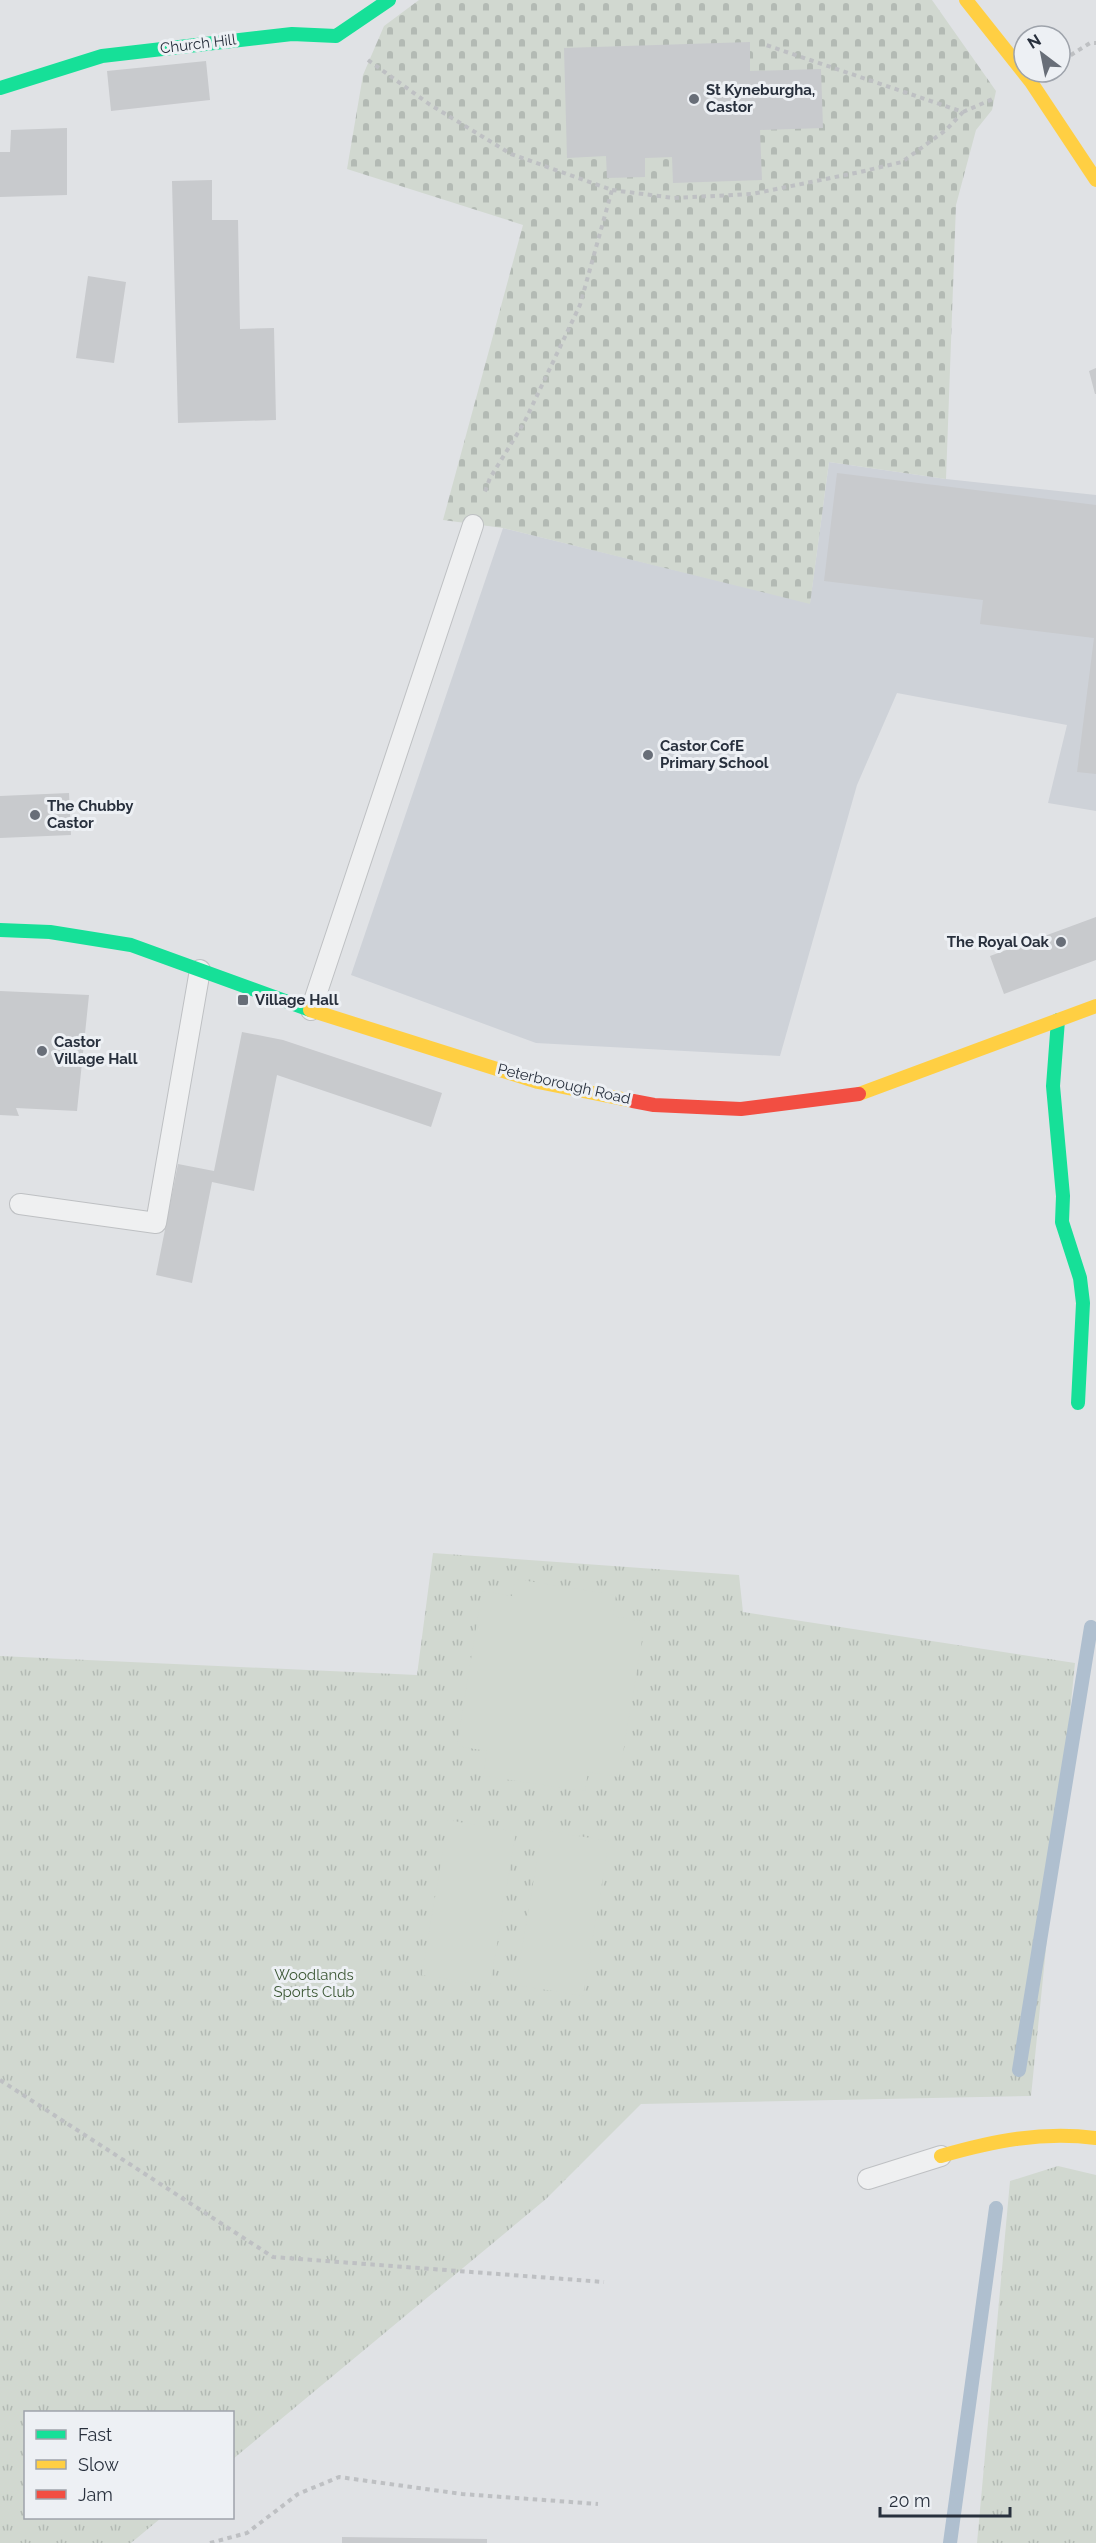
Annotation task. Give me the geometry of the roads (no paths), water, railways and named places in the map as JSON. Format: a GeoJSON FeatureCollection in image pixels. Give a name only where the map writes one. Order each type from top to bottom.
{"type":"FeatureCollection","features":[{"type":"Feature","properties":{"kind":"street","name":"Church Hill"},"geometry":{"type":"LineString","coordinates":[[0,88],[102,56],[292,34],[336,36],[389,0]]}},
{"type":"Feature","properties":{"kind":"street"},"geometry":{"type":"LineString","coordinates":[[966,0],[1031,82],[1096,180]]}},
{"type":"Feature","properties":{"kind":"street","name":"Peterborough Road"},"geometry":{"type":"LineString","coordinates":[[0,930],[50,932],[131,945],[311,1010],[538,1082],[654,1105],[741,1109],[853,1096],[1096,1006]]}},
{"type":"Feature","properties":{"kind":"street"},"geometry":{"type":"LineString","coordinates":[[1058,1020],[1053,1086],[1063,1196],[1060,1213],[1066,1242],[1082,1290],[1078,1403]]}},
{"type":"Feature","properties":{"kind":"street"},"geometry":{"type":"LineString","coordinates":[[941,2156],[1023,2135],[1069,2133],[1096,2138]]}},
{"type":"Feature","properties":{"kind":"lane"},"geometry":{"type":"LineString","coordinates":[[311,1010],[473,525]]}},
{"type":"Feature","properties":{"kind":"lane"},"geometry":{"type":"LineString","coordinates":[[20,1204],[156,1223],[200,970]]}},
{"type":"Feature","properties":{"kind":"lane"},"geometry":{"type":"LineString","coordinates":[[868,2179],[941,2156]]}},
{"type":"Feature","properties":{"kind":"waterway"},"geometry":{"type":"LineString","coordinates":[[1019,2070],[1091,1627]]}},
{"type":"Feature","properties":{"kind":"waterway"},"geometry":{"type":"LineString","coordinates":[[950,2543],[996,2208]]}},
{"type":"Feature","properties":{"kind":"place","name":"St Kyneburgha, Castor"},"geometry":{"type":"Point","coordinates":[694,99]}},
{"type":"Feature","properties":{"kind":"place","name":"Castor CofE Primary School"},"geometry":{"type":"Point","coordinates":[648,755]}},
{"type":"Feature","properties":{"kind":"place","name":"The Chubby Castor"},"geometry":{"type":"Point","coordinates":[35,815]}},
{"type":"Feature","properties":{"kind":"place","name":"The Royal Oak"},"geometry":{"type":"Point","coordinates":[1061,942]}},
{"type":"Feature","properties":{"kind":"place","name":"Village Hall"},"geometry":{"type":"Point","coordinates":[243,1000]}},
{"type":"Feature","properties":{"kind":"place","name":"Castor Village Hall"},"geometry":{"type":"Point","coordinates":[42,1051]}},
{"type":"Feature","properties":{"kind":"park label","name":"Woodlands Sports Club"},"geometry":{"type":"Point","coordinates":[314,1984]}}]}
